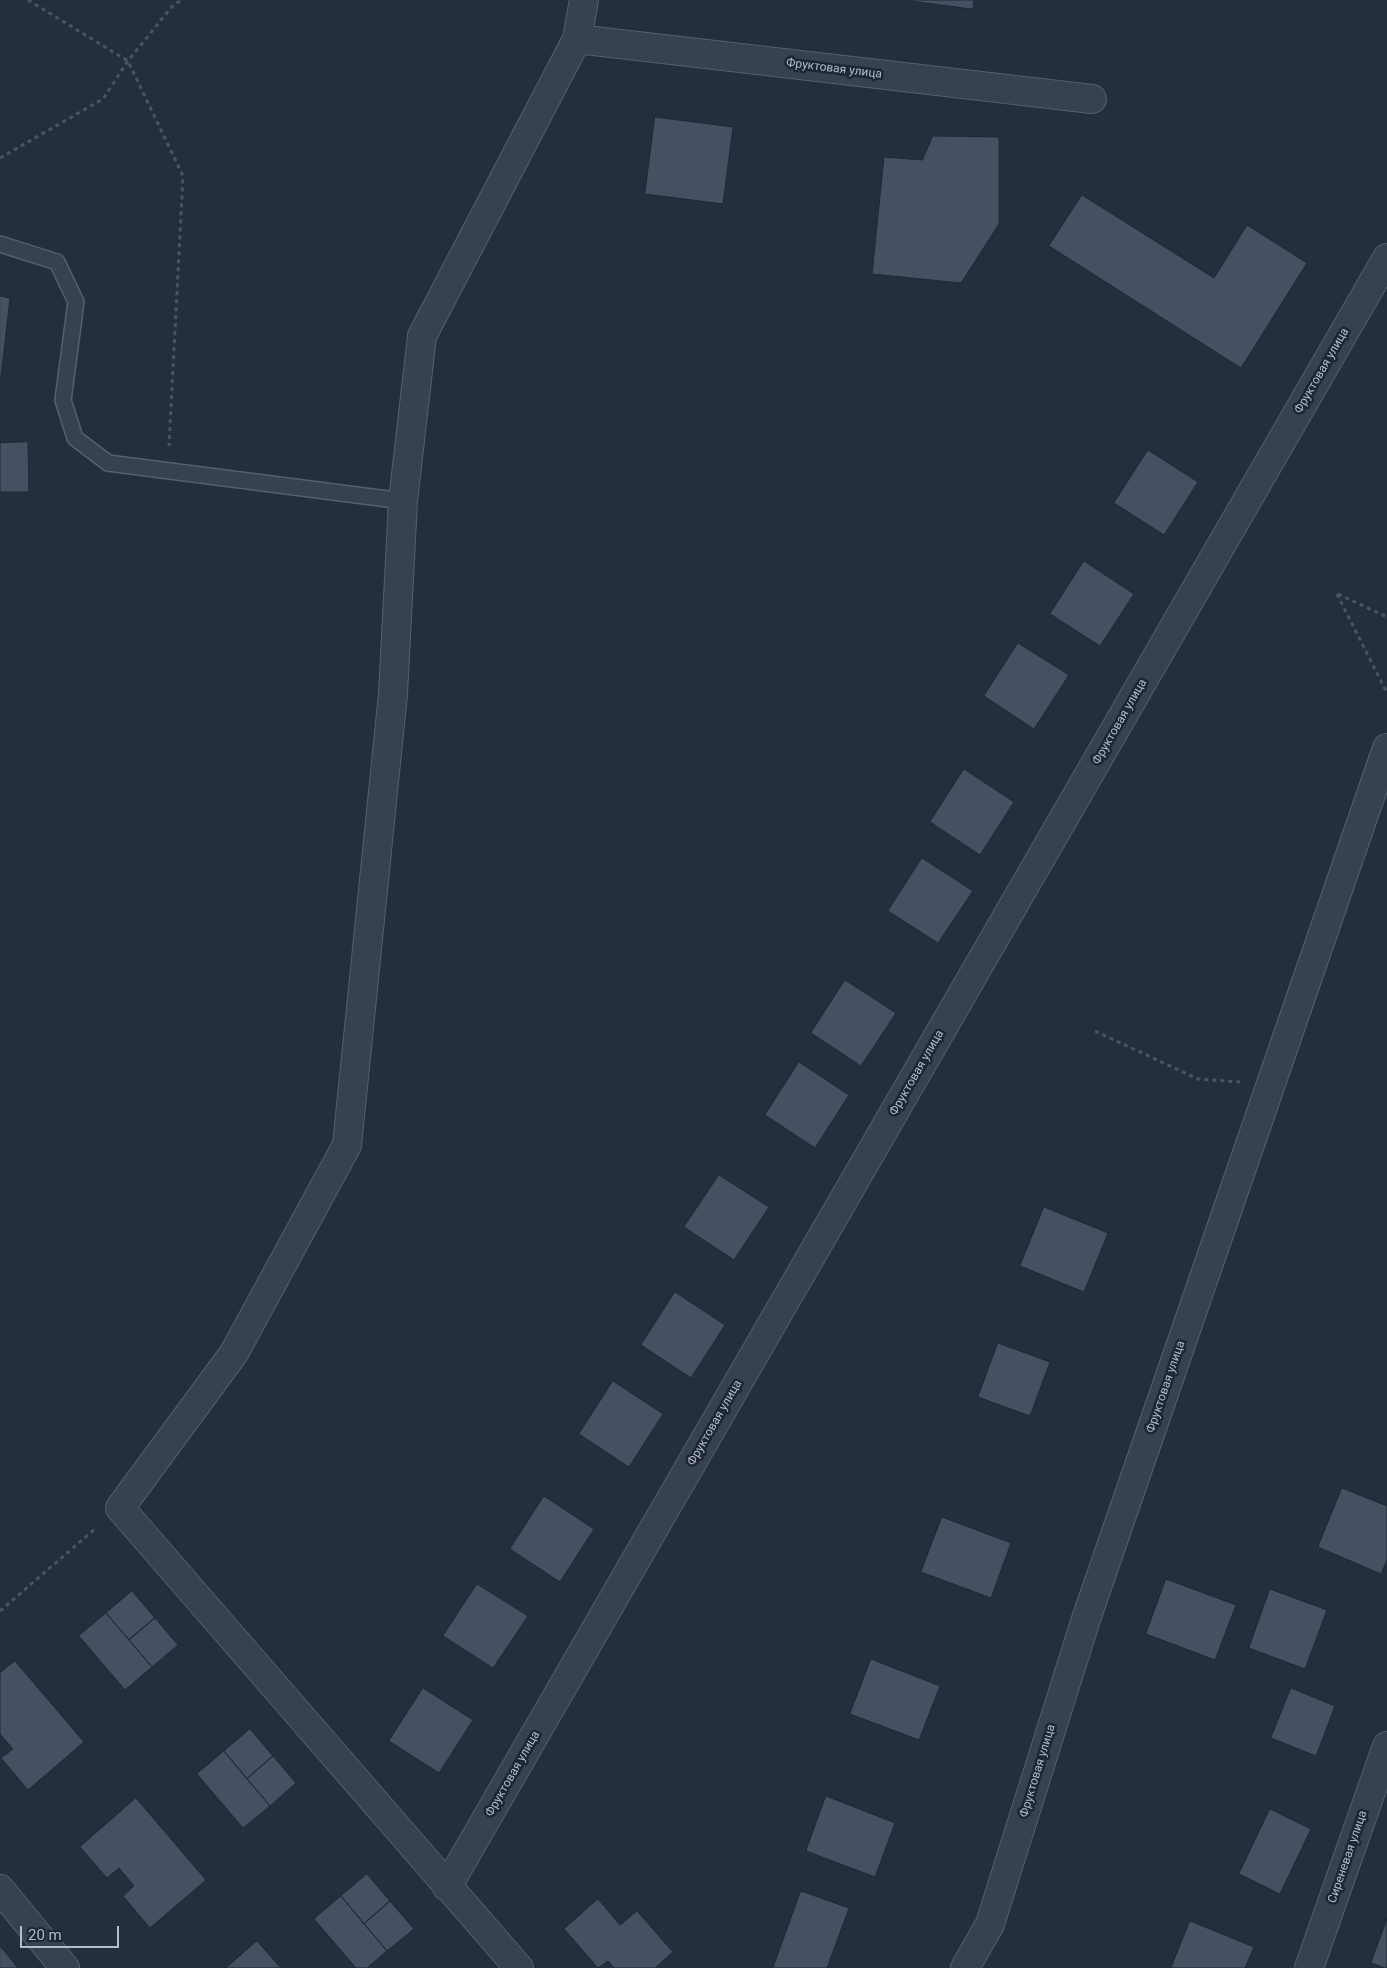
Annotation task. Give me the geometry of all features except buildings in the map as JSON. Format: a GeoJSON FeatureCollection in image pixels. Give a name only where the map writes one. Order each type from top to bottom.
{"type":"FeatureCollection","features":[{"type":"Feature","properties":{"kind":"street"},"geometry":{"type":"LineString","coordinates":[[519,1968],[120,1508],[234,1353],[347,1145],[393,694],[402,501],[422,336],[577,39],[584,0]]}},
{"type":"Feature","properties":{"kind":"street","name":"Фруктовая улица"},"geometry":{"type":"LineString","coordinates":[[577,39],[1092,100]]}},
{"type":"Feature","properties":{"kind":"street","name":"Фруктовая улица"},"geometry":{"type":"LineString","coordinates":[[448,1887],[1387,258]]}},
{"type":"Feature","properties":{"kind":"street","name":"Фруктовая улица"},"geometry":{"type":"LineString","coordinates":[[965,1968],[990,1924],[1086,1619],[1387,748]]}},
{"type":"Feature","properties":{"kind":"street","name":"Сиреневая улица"},"geometry":{"type":"LineString","coordinates":[[1309,1968],[1387,1746]]}},
{"type":"Feature","properties":{"kind":"street"},"geometry":{"type":"LineString","coordinates":[[0,1889],[64,1968]]}},
{"type":"Feature","properties":{"kind":"lane"},"geometry":{"type":"LineString","coordinates":[[0,244],[57,262],[76,302],[63,400],[75,438],[108,463],[402,501]]}},
{"type":"Feature","properties":{"kind":"path"},"geometry":{"type":"LineString","coordinates":[[28,0],[128,61],[183,176],[168,471]]}},
{"type":"Feature","properties":{"kind":"path"},"geometry":{"type":"LineString","coordinates":[[0,158],[104,98],[128,61],[174,4],[183,0]]}},
{"type":"Feature","properties":{"kind":"path"},"geometry":{"type":"LineString","coordinates":[[1387,617],[1337,594],[1387,693]]}},
{"type":"Feature","properties":{"kind":"path"},"geometry":{"type":"LineString","coordinates":[[1096,1031],[1198,1079],[1271,1084]]}},
{"type":"Feature","properties":{"kind":"path"},"geometry":{"type":"LineString","coordinates":[[0,1611],[120,1508]]}}]}
